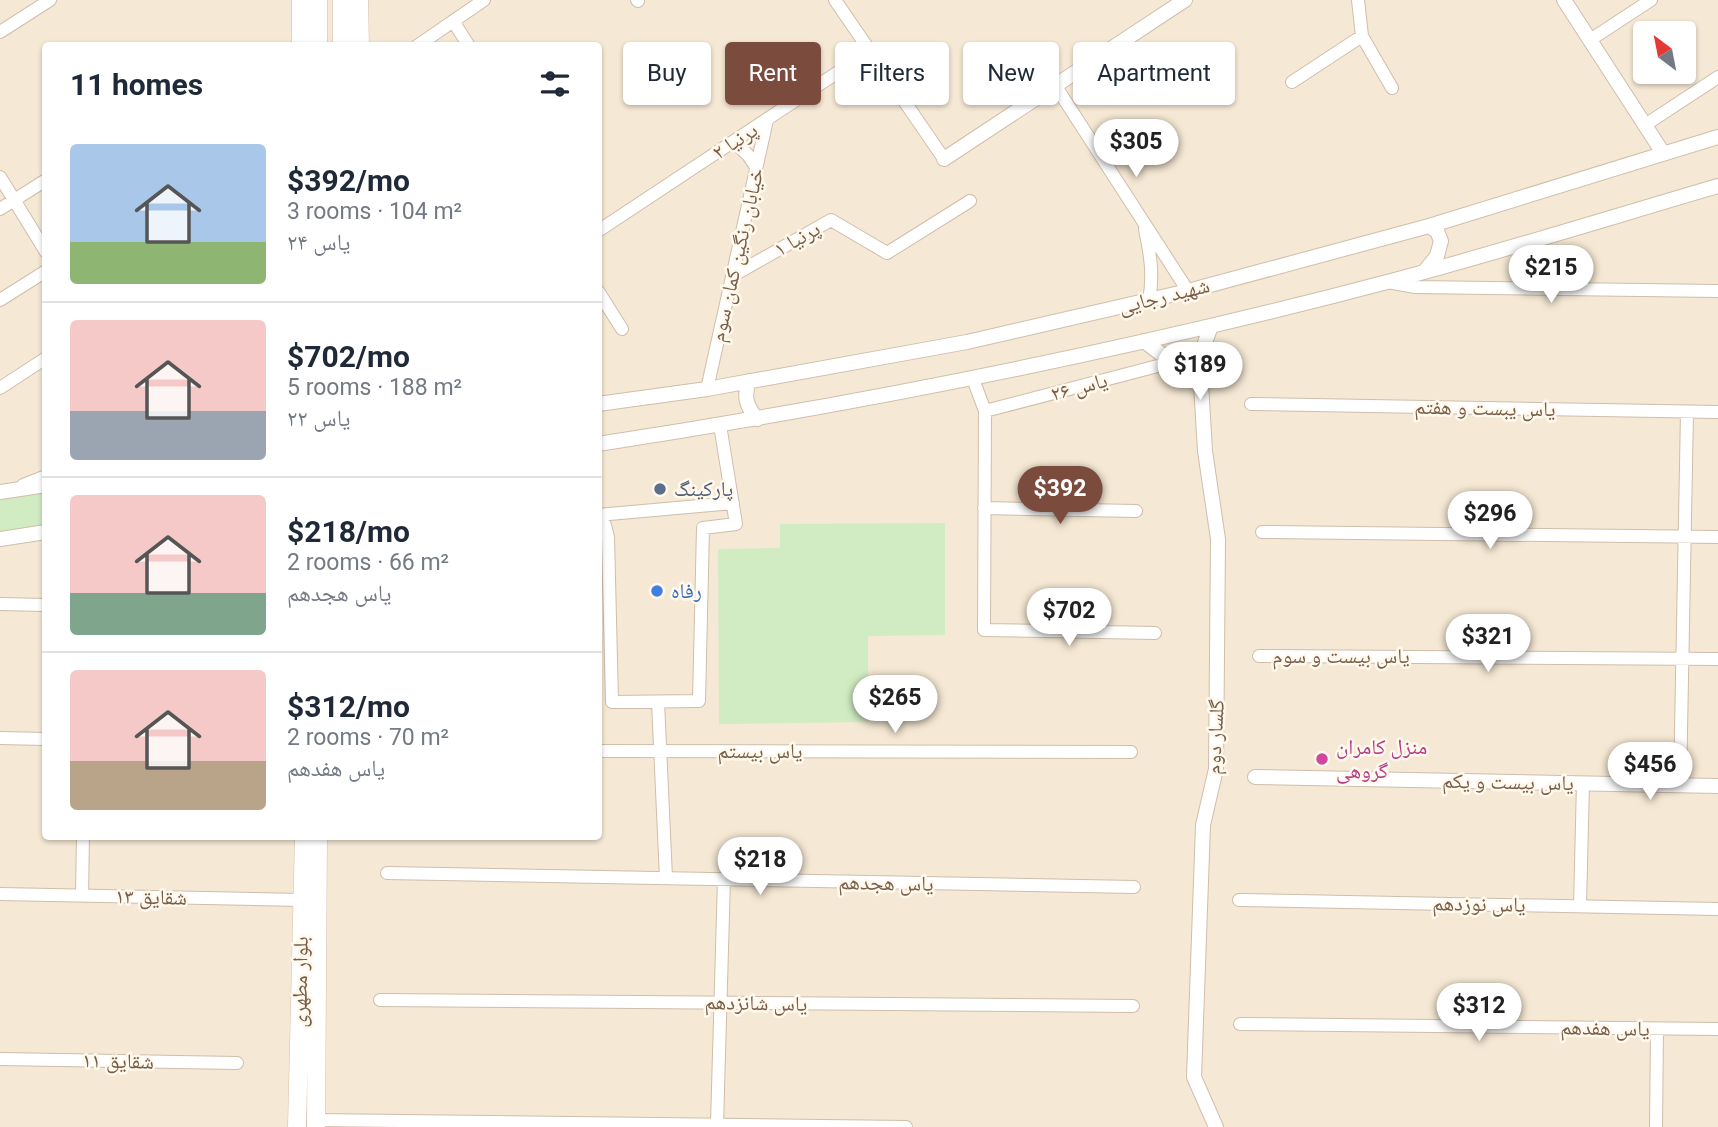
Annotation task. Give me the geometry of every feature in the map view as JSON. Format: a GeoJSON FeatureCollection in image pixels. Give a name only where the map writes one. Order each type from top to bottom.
{"type":"FeatureCollection","features":[{"type":"Feature","properties":{"kind":"main road"},"geometry":{"type":"LineString","coordinates":[[301,0],[301,42]]}},
{"type":"Feature","properties":{"kind":"main road"},"geometry":{"type":"LineString","coordinates":[[318,0],[318,42]]}},
{"type":"Feature","properties":{"kind":"main road"},"geometry":{"type":"LineString","coordinates":[[342,0],[342,42]]}},
{"type":"Feature","properties":{"kind":"main road"},"geometry":{"type":"LineString","coordinates":[[359,0],[360,42]]}},
{"type":"Feature","properties":{"kind":"main road","name":"بلوار مطهری"},"geometry":{"type":"LineString","coordinates":[[297,1127],[304,840]]}},
{"type":"Feature","properties":{"kind":"main road","name":"بلوار مطهری"},"geometry":{"type":"LineString","coordinates":[[316,1124],[318,840]]}},
{"type":"Feature","properties":{"kind":"street"},"geometry":{"type":"LineString","coordinates":[[0,32],[50,0]]}},
{"type":"Feature","properties":{"kind":"street"},"geometry":{"type":"LineString","coordinates":[[423,42],[484,0]]}},
{"type":"Feature","properties":{"kind":"street"},"geometry":{"type":"LineString","coordinates":[[835,0],[864,42]]}},
{"type":"Feature","properties":{"kind":"street"},"geometry":{"type":"LineString","coordinates":[[1059,82],[1185,0]]}},
{"type":"Feature","properties":{"kind":"street"},"geometry":{"type":"LineString","coordinates":[[1358,0],[1362,36],[1392,88]]}},
{"type":"Feature","properties":{"kind":"street"},"geometry":{"type":"LineString","coordinates":[[1564,0],[1663,153]]}},
{"type":"Feature","properties":{"kind":"street"},"geometry":{"type":"LineString","coordinates":[[1590,40],[1651,0]]}},
{"type":"Feature","properties":{"kind":"street"},"geometry":{"type":"LineString","coordinates":[[453,21],[466,42]]}},
{"type":"Feature","properties":{"kind":"street"},"geometry":{"type":"LineString","coordinates":[[1292,82],[1362,36]]}},
{"type":"Feature","properties":{"kind":"street","name":"پرنیا ۲"},"geometry":{"type":"LineString","coordinates":[[602,228],[835,74]]}},
{"type":"Feature","properties":{"kind":"street"},"geometry":{"type":"LineString","coordinates":[[1645,125],[1718,76]]}},
{"type":"Feature","properties":{"kind":"street"},"geometry":{"type":"LineString","coordinates":[[1059,91],[1188,291]]}},
{"type":"Feature","properties":{"kind":"street"},"geometry":{"type":"LineString","coordinates":[[907,105],[944,159],[1025,105]]}},
{"type":"Feature","properties":{"kind":"street","name":"خیابان رنگین کمان سوم"},"geometry":{"type":"LineString","coordinates":[[707,389],[767,120]]}},
{"type":"Feature","properties":{"kind":"street","name":"شهید رجایی"},"geometry":{"type":"LineString","coordinates":[[602,403],[707,389],[967,342],[1188,291],[1429,226],[1718,137]]}},
{"type":"Feature","properties":{"kind":"street"},"geometry":{"type":"LineString","coordinates":[[734,142],[757,167]]}},
{"type":"Feature","properties":{"kind":"street"},"geometry":{"type":"LineString","coordinates":[[0,177],[42,245]]}},
{"type":"Feature","properties":{"kind":"street"},"geometry":{"type":"LineString","coordinates":[[0,209],[42,182]]}},
{"type":"Feature","properties":{"kind":"street","name":"شهید رجایی"},"geometry":{"type":"LineString","coordinates":[[602,443],[757,419],[972,379],[1211,326],[1388,282],[1718,186]]}},
{"type":"Feature","properties":{"kind":"street","name":"پرنیا ۱"},"geometry":{"type":"LineString","coordinates":[[732,276],[831,220],[887,253],[970,201]]}},
{"type":"Feature","properties":{"kind":"street"},"geometry":{"type":"LineString","coordinates":[[1144,222],[1152,265],[1149,300]]}},
{"type":"Feature","properties":{"kind":"street"},"geometry":{"type":"LineString","coordinates":[[1424,272],[1437,256],[1441,241],[1437,231],[1429,226]]}},
{"type":"Feature","properties":{"kind":"street"},"geometry":{"type":"LineString","coordinates":[[0,300],[42,274]]}},
{"type":"Feature","properties":{"kind":"street"},"geometry":{"type":"LineString","coordinates":[[1388,282],[1415,287],[1718,291]]}},
{"type":"Feature","properties":{"kind":"street"},"geometry":{"type":"LineString","coordinates":[[602,297],[622,329]]}},
{"type":"Feature","properties":{"kind":"street","name":"گلسار دوم"},"geometry":{"type":"LineString","coordinates":[[1211,326],[1202,351],[1201,384],[1205,451],[1218,539],[1216,769],[1203,825],[1194,1077],[1216,1127]]}},
{"type":"Feature","properties":{"kind":"street"},"geometry":{"type":"LineString","coordinates":[[1144,341],[1201,384]]}},
{"type":"Feature","properties":{"kind":"street"},"geometry":{"type":"LineString","coordinates":[[0,388],[42,361]]}},
{"type":"Feature","properties":{"kind":"street","name":"یاس ۲۶"},"geometry":{"type":"LineString","coordinates":[[985,411],[1173,362]]}},
{"type":"Feature","properties":{"kind":"street"},"geometry":{"type":"LineString","coordinates":[[972,379],[985,411],[984,630],[1155,633]]}},
{"type":"Feature","properties":{"kind":"street"},"geometry":{"type":"LineString","coordinates":[[749,381],[746,401],[757,419]]}},
{"type":"Feature","properties":{"kind":"street","name":"یاس یبست و هفتم"},"geometry":{"type":"LineString","coordinates":[[1251,404],[1718,412]]}},
{"type":"Feature","properties":{"kind":"street"},"geometry":{"type":"LineString","coordinates":[[1680,785],[1687,411]]}},
{"type":"Feature","properties":{"kind":"street"},"geometry":{"type":"LineString","coordinates":[[602,522],[608,537],[612,702],[699,701],[703,528],[736,524],[720,425]]}},
{"type":"Feature","properties":{"kind":"street"},"geometry":{"type":"LineString","coordinates":[[6,491],[42,478]]}},
{"type":"Feature","properties":{"kind":"street"},"geometry":{"type":"LineString","coordinates":[[6,491],[42,486]]}},
{"type":"Feature","properties":{"kind":"street"},"geometry":{"type":"LineString","coordinates":[[602,517],[733,503]]}},
{"type":"Feature","properties":{"kind":"street"},"geometry":{"type":"LineString","coordinates":[[984,508],[1136,511]]}},
{"type":"Feature","properties":{"kind":"street"},"geometry":{"type":"LineString","coordinates":[[1262,532],[1718,537]]}},
{"type":"Feature","properties":{"kind":"street"},"geometry":{"type":"LineString","coordinates":[[0,539],[42,533]]}},
{"type":"Feature","properties":{"kind":"street"},"geometry":{"type":"LineString","coordinates":[[0,604],[42,605]]}},
{"type":"Feature","properties":{"kind":"street","name":"یاس بیست و سوم"},"geometry":{"type":"LineString","coordinates":[[1259,656],[1718,659]]}},
{"type":"Feature","properties":{"kind":"street"},"geometry":{"type":"LineString","coordinates":[[658,702],[666,878]]}},
{"type":"Feature","properties":{"kind":"street"},"geometry":{"type":"LineString","coordinates":[[0,738],[42,738]]}},
{"type":"Feature","properties":{"kind":"street","name":"یاس بیستم"},"geometry":{"type":"LineString","coordinates":[[602,751],[1131,752]]}},
{"type":"Feature","properties":{"kind":"street","name":"یاس بیست و یکم"},"geometry":{"type":"LineString","coordinates":[[1255,777],[1718,786]]}},
{"type":"Feature","properties":{"kind":"street"},"geometry":{"type":"LineString","coordinates":[[1580,906],[1583,783]]}},
{"type":"Feature","properties":{"kind":"street"},"geometry":{"type":"LineString","coordinates":[[82,896],[83,840]]}},
{"type":"Feature","properties":{"kind":"street","name":"یاس هجدهم"},"geometry":{"type":"LineString","coordinates":[[387,873],[1134,887]]}},
{"type":"Feature","properties":{"kind":"street"},"geometry":{"type":"LineString","coordinates":[[717,1124],[724,879]]}},
{"type":"Feature","properties":{"kind":"street","name":"شقایق ۱۳"},"geometry":{"type":"LineString","coordinates":[[0,894],[302,901]]}},
{"type":"Feature","properties":{"kind":"street","name":"یاس نوزدهم"},"geometry":{"type":"LineString","coordinates":[[1239,901],[1718,909]]}},
{"type":"Feature","properties":{"kind":"street","name":"یاس شانزدهم"},"geometry":{"type":"LineString","coordinates":[[380,1000],[1133,1006]]}},
{"type":"Feature","properties":{"kind":"street","name":"یاس هفدهم"},"geometry":{"type":"LineString","coordinates":[[1240,1024],[1718,1029]]}},
{"type":"Feature","properties":{"kind":"street"},"geometry":{"type":"LineString","coordinates":[[1656,1127],[1657,1028]]}},
{"type":"Feature","properties":{"kind":"street","name":"شقایق ۱۱"},"geometry":{"type":"LineString","coordinates":[[0,1059],[237,1063]]}},
{"type":"Feature","properties":{"kind":"street"},"geometry":{"type":"LineString","coordinates":[[316,1124],[906,1127]]}},
{"type":"Feature","properties":{"kind":"shaded area"},"geometry":{"type":"Polygon","coordinates":[[[0,0],[1718,0],[1718,1127],[0,1127],[0,0]]]}},
{"type":"Feature","properties":{"kind":"green space"},"geometry":{"type":"Polygon","coordinates":[[[42,485],[42,532],[0,539],[0,492],[42,485]]]}},
{"type":"Feature","properties":{"kind":"green space"},"geometry":{"type":"Polygon","coordinates":[[[945,523],[945,635],[868,636],[868,722],[719,724],[718,549],[780,548],[780,524],[945,523]]]}},
{"type":"Feature","properties":{"kind":"place","name":"پارکینگ"},"geometry":{"type":"Point","coordinates":[660,489]}},
{"type":"Feature","properties":{"kind":"place","name":"رفاه"},"geometry":{"type":"Point","coordinates":[657,591]}},
{"type":"Feature","properties":{"kind":"place","name":"منزل کامران گروهی"},"geometry":{"type":"Point","coordinates":[1322,759]}}]}
